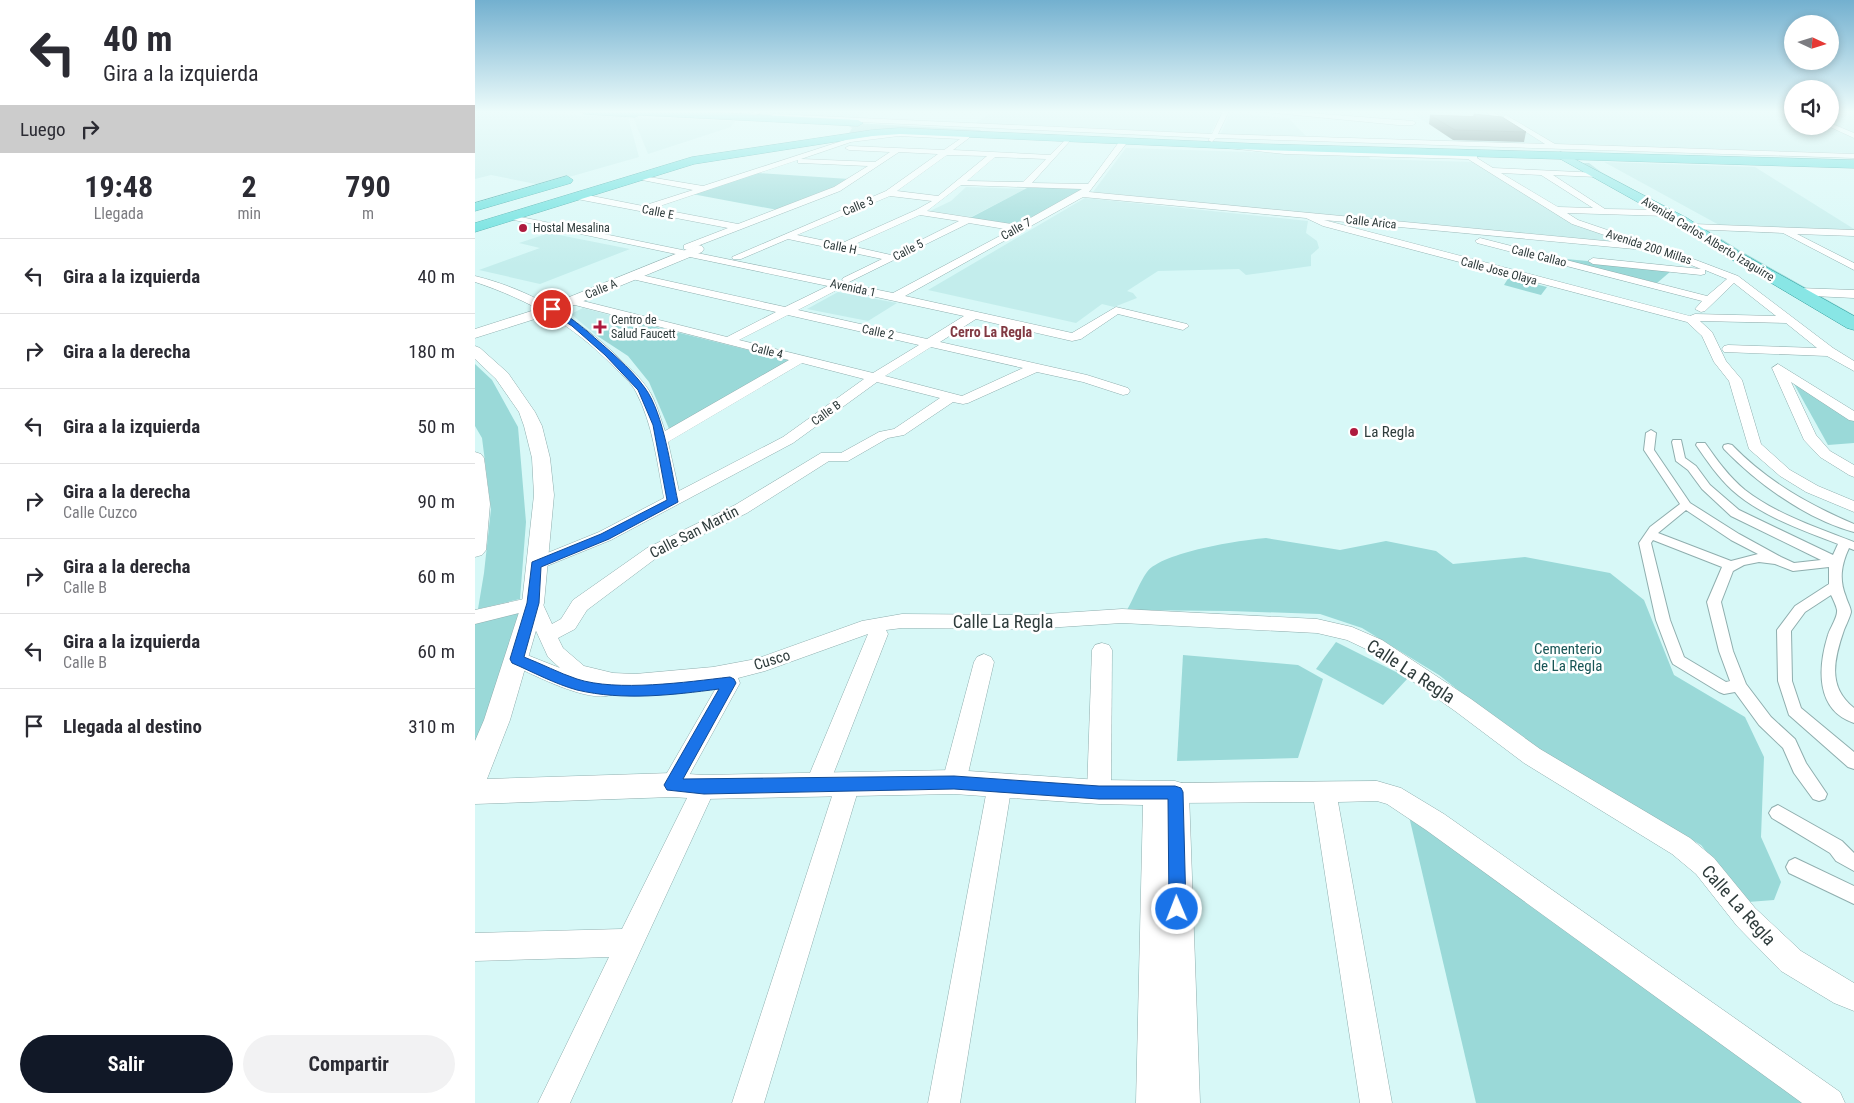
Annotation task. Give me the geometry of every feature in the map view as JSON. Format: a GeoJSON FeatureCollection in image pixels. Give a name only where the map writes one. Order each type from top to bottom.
{"type":"FeatureCollection","features":[{"type":"Feature","properties":{"kind":"highway"},"geometry":{"type":"LineString","coordinates":[[475,228],[689,162]]}},
{"type":"Feature","properties":{"kind":"highway"},"geometry":{"type":"LineString","coordinates":[[1777,162],[1812,166]]}},
{"type":"Feature","properties":{"kind":"highway"},"geometry":{"type":"LineString","coordinates":[[1802,162],[1854,165]]}},
{"type":"Feature","properties":{"kind":"highway"},"geometry":{"type":"LineString","coordinates":[[475,207],[578,177]]}},
{"type":"Feature","properties":{"kind":"main road","name":"Avenida Carlos Alberto Izaguirre"},"geometry":{"type":"LineString","coordinates":[[1575,162],[1693,227],[1729,252],[1798,292],[1846,303],[1854,311]]}},
{"type":"Feature","properties":{"kind":"main road","name":"Avenida Carlos Alberto Izaguirre"},"geometry":{"type":"LineString","coordinates":[[1592,162],[1710,228],[1818,298],[1854,324]]}},
{"type":"Feature","properties":{"kind":"street"},"geometry":{"type":"LineString","coordinates":[[643,210],[783,162]]}},
{"type":"Feature","properties":{"kind":"street"},"geometry":{"type":"LineString","coordinates":[[844,162],[878,164]]}},
{"type":"Feature","properties":{"kind":"street","name":"Calle 3"},"geometry":{"type":"LineString","coordinates":[[737,257],[889,193],[933,162]]}},
{"type":"Feature","properties":{"kind":"street"},"geometry":{"type":"LineString","coordinates":[[842,247],[919,212],[940,199],[984,162]]}},
{"type":"Feature","properties":{"kind":"street"},"geometry":{"type":"LineString","coordinates":[[1024,186],[1047,162]]}},
{"type":"Feature","properties":{"kind":"street","name":"Calle 7"},"geometry":{"type":"LineString","coordinates":[[900,294],[1082,194],[1108,162]]}},
{"type":"Feature","properties":{"kind":"street","name":"Avenida 200 Millas"},"geometry":{"type":"LineString","coordinates":[[1479,162],[1556,210],[1590,228],[1661,249],[1729,276],[1790,320],[1830,352],[1854,367]]}},
{"type":"Feature","properties":{"kind":"street"},"geometry":{"type":"LineString","coordinates":[[1705,162],[1812,166],[1854,165]]}},
{"type":"Feature","properties":{"kind":"street"},"geometry":{"type":"LineString","coordinates":[[691,250],[739,227],[837,189],[878,164]]}},
{"type":"Feature","properties":{"kind":"street"},"geometry":{"type":"LineString","coordinates":[[1491,170],[1597,175]]}},
{"type":"Feature","properties":{"kind":"street"},"geometry":{"type":"LineString","coordinates":[[1544,173],[1603,211]]}},
{"type":"Feature","properties":{"kind":"street"},"geometry":{"type":"LineString","coordinates":[[639,177],[705,189]]}},
{"type":"Feature","properties":{"kind":"street"},"geometry":{"type":"LineString","coordinates":[[961,183],[1024,186],[1090,186]]}},
{"type":"Feature","properties":{"kind":"street"},"geometry":{"type":"LineString","coordinates":[[889,193],[940,199]]}},
{"type":"Feature","properties":{"kind":"street","name":"Calle Jose Olaya"},"geometry":{"type":"LineString","coordinates":[[1082,194],[1309,216],[1693,319],[1790,320]]}},
{"type":"Feature","properties":{"kind":"street","name":"Calle E"},"geometry":{"type":"LineString","coordinates":[[577,196],[739,227]]}},
{"type":"Feature","properties":{"kind":"street"},"geometry":{"type":"LineString","coordinates":[[1556,210],[1667,213]]}},
{"type":"Feature","properties":{"kind":"street"},"geometry":{"type":"LineString","coordinates":[[919,212],[1018,228]]}},
{"type":"Feature","properties":{"kind":"street","name":"Avenida 1"},"geometry":{"type":"LineString","coordinates":[[518,215],[900,294],[974,315],[1072,337],[1077,336],[1116,310],[1183,326]]}},
{"type":"Feature","properties":{"kind":"street","name":"Calle 5"},"geometry":{"type":"LineString","coordinates":[[728,340],[968,220]]}},
{"type":"Feature","properties":{"kind":"street","name":"Calle Arica"},"geometry":{"type":"LineString","coordinates":[[1331,221],[1419,227]]}},
{"type":"Feature","properties":{"kind":"street","name":"Calle Callao"},"geometry":{"type":"LineString","coordinates":[[1419,227],[1446,231],[1709,300]]}},
{"type":"Feature","properties":{"kind":"street"},"geometry":{"type":"LineString","coordinates":[[1693,227],[1854,233]]}},
{"type":"Feature","properties":{"kind":"street"},"geometry":{"type":"LineString","coordinates":[[1783,230],[1854,267]]}},
{"type":"Feature","properties":{"kind":"street"},"geometry":{"type":"LineString","coordinates":[[1446,231],[1661,249]]}},
{"type":"Feature","properties":{"kind":"street","name":"Calle H"},"geometry":{"type":"LineString","coordinates":[[787,236],[893,258]]}},
{"type":"Feature","properties":{"kind":"street","name":"Avenida 1"},"geometry":{"type":"LineString","coordinates":[[691,250],[737,257],[843,283]]}},
{"type":"Feature","properties":{"kind":"street","name":"Calle A"},"geometry":{"type":"LineString","coordinates":[[475,334],[552,309],[691,250]]}},
{"type":"Feature","properties":{"kind":"street"},"geometry":{"type":"LineString","coordinates":[[1540,256],[1729,276]]}},
{"type":"Feature","properties":{"kind":"street"},"geometry":{"type":"LineString","coordinates":[[1659,287],[1675,269]]}},
{"type":"Feature","properties":{"kind":"street","name":"Calle 2"},"geometry":{"type":"LineString","coordinates":[[632,276],[1087,379],[1123,392]]}},
{"type":"Feature","properties":{"kind":"street"},"geometry":{"type":"LineString","coordinates":[[1729,276],[1693,319],[1708,335],[1721,362],[1735,380],[1754,446],[1785,473],[1812,489],[1854,507]]}},
{"type":"Feature","properties":{"kind":"street"},"geometry":{"type":"LineString","coordinates":[[475,279],[552,309],[575,324],[608,354],[642,390],[657,425],[673,502]]}},
{"type":"Feature","properties":{"kind":"street"},"geometry":{"type":"LineString","coordinates":[[1818,298],[1854,294]]}},
{"type":"Feature","properties":{"kind":"street","name":"Calle 4"},"geometry":{"type":"LineString","coordinates":[[571,301],[957,399]]}},
{"type":"Feature","properties":{"kind":"street","name":"Calle B"},"geometry":{"type":"LineString","coordinates":[[536,564],[605,536],[789,440],[874,378],[974,315]]}},
{"type":"Feature","properties":{"kind":"street"},"geometry":{"type":"LineString","coordinates":[[1728,348],[1854,353]]}},
{"type":"Feature","properties":{"kind":"street"},"geometry":{"type":"LineString","coordinates":[[1756,350],[1778,368],[1854,417]]}},
{"type":"Feature","properties":{"kind":"street"},"geometry":{"type":"LineString","coordinates":[[475,351],[493,366],[512,387],[527,412],[538,441],[544,495],[533,603],[497,720],[475,774]]}},
{"type":"Feature","properties":{"kind":"street"},"geometry":{"type":"LineString","coordinates":[[660,440],[800,359]]}},
{"type":"Feature","properties":{"kind":"street"},"geometry":{"type":"LineString","coordinates":[[957,399],[1035,368]]}},
{"type":"Feature","properties":{"kind":"street"},"geometry":{"type":"LineString","coordinates":[[1778,368],[1809,437],[1825,454],[1854,472]]}},
{"type":"Feature","properties":{"kind":"street","name":"Calle San Martin"},"geometry":{"type":"LineString","coordinates":[[547,635],[568,624],[580,605],[653,552],[741,509],[826,456],[843,458],[885,435],[899,432],[957,399]]}},
{"type":"Feature","properties":{"kind":"street"},"geometry":{"type":"LineString","coordinates":[[1651,433],[1649,450],[1687,505],[1735,537],[1793,567],[1835,562]]}},
{"type":"Feature","properties":{"kind":"street"},"geometry":{"type":"LineString","coordinates":[[1677,442],[1680,459],[1692,468],[1706,486],[1735,513],[1835,562]]}},
{"type":"Feature","properties":{"kind":"street"},"geometry":{"type":"LineString","coordinates":[[1701,445],[1720,471],[1747,496],[1781,514],[1849,544],[1835,562],[1835,586],[1844,611],[1832,640],[1828,681],[1836,701],[1854,717]]}},
{"type":"Feature","properties":{"kind":"street"},"geometry":{"type":"LineString","coordinates":[[1728,446],[1769,486],[1815,512],[1854,528]]}},
{"type":"Feature","properties":{"kind":"street"},"geometry":{"type":"LineString","coordinates":[[475,462],[479,513],[475,550]]}},
{"type":"Feature","properties":{"kind":"street"},"geometry":{"type":"LineString","coordinates":[[1687,505],[1654,530],[1645,543],[1663,620],[1678,660],[1724,688],[1739,686]]}},
{"type":"Feature","properties":{"kind":"street"},"geometry":{"type":"LineString","coordinates":[[1651,535],[1732,566]]}},
{"type":"Feature","properties":{"kind":"street"},"geometry":{"type":"LineString","coordinates":[[1777,560],[1759,558],[1740,562],[1728,568],[1714,602],[1726,651],[1739,686],[1765,720],[1789,744],[1800,768],[1819,794]]}},
{"type":"Feature","properties":{"kind":"street"},"geometry":{"type":"LineString","coordinates":[[1835,586],[1801,610],[1784,630],[1785,681],[1794,711],[1854,762]]}},
{"type":"Feature","properties":{"kind":"street"},"geometry":{"type":"LineString","coordinates":[[475,618],[533,603]]}},
{"type":"Feature","properties":{"kind":"street","name":"Cusco"},"geometry":{"type":"LineString","coordinates":[[533,603],[555,652],[577,672],[613,681],[635,682],[713,675],[759,666],[869,626]]}},
{"type":"Feature","properties":{"kind":"street","name":"Calle La Regla"},"geometry":{"type":"LineString","coordinates":[[869,626],[902,621],[1030,622],[1122,616],[1317,626],[1352,634],[1375,645],[1404,663],[1532,756],[1681,846],[1705,866],[1746,917],[1791,961],[1844,994],[1854,997]]}},
{"type":"Feature","properties":{"kind":"street"},"geometry":{"type":"LineString","coordinates":[[517,659],[577,684],[612,690],[676,689],[730,683],[795,664],[878,634],[817,785]]}},
{"type":"Feature","properties":{"kind":"street"},"geometry":{"type":"LineString","coordinates":[[1099,792],[1102,650]]}},
{"type":"Feature","properties":{"kind":"street"},"geometry":{"type":"LineString","coordinates":[[954,782],[985,662]]}},
{"type":"Feature","properties":{"kind":"street"},"geometry":{"type":"LineString","coordinates":[[672,785],[730,683]]}},
{"type":"Feature","properties":{"kind":"street"},"geometry":{"type":"LineString","coordinates":[[475,792],[672,785],[704,787],[954,782],[1099,792],[1377,791],[1393,795],[1409,804],[1829,1103]]}},
{"type":"Feature","properties":{"kind":"street"},"geometry":{"type":"LineString","coordinates":[[748,1103],[848,784]]}},
{"type":"Feature","properties":{"kind":"street"},"geometry":{"type":"LineString","coordinates":[[944,1103],[1000,784]]}},
{"type":"Feature","properties":{"kind":"street"},"geometry":{"type":"LineString","coordinates":[[554,1103],[628,943],[704,787]]}},
{"type":"Feature","properties":{"kind":"street"},"geometry":{"type":"LineString","coordinates":[[1325,791],[1376,1103]]}},
{"type":"Feature","properties":{"kind":"street"},"geometry":{"type":"LineString","coordinates":[[1155,1103],[1167,793]]}},
{"type":"Feature","properties":{"kind":"street"},"geometry":{"type":"LineString","coordinates":[[1167,793],[1181,1103]]}},
{"type":"Feature","properties":{"kind":"street"},"geometry":{"type":"LineString","coordinates":[[1778,812],[1836,847],[1842,855],[1854,863]]}},
{"type":"Feature","properties":{"kind":"street"},"geometry":{"type":"LineString","coordinates":[[1795,867],[1854,894]]}},
{"type":"Feature","properties":{"kind":"street"},"geometry":{"type":"LineString","coordinates":[[475,947],[628,943]]}},
{"type":"Feature","properties":{"kind":"shaded area"},"geometry":{"type":"Polygon","coordinates":[[[475,162],[620,162],[541,185],[491,175],[475,179],[475,162]]]}},
{"type":"Feature","properties":{"kind":"shaded area"},"geometry":{"type":"Polygon","coordinates":[[[1115,162],[1475,162],[1576,226],[1635,244],[1093,192],[1115,162]]]}},
{"type":"Feature","properties":{"kind":"shaded area"},"geometry":{"type":"Polygon","coordinates":[[[1605,162],[1755,167],[1854,229],[1854,231],[1721,226],[1605,162]]]}},
{"type":"Feature","properties":{"kind":"shaded area"},"geometry":{"type":"Polygon","coordinates":[[[966,187],[1025,189],[971,217],[930,211],[951,201],[966,187]]]}},
{"type":"Feature","properties":{"kind":"shaded area"},"geometry":{"type":"Polygon","coordinates":[[[1085,198],[1308,221],[1306,233],[1317,241],[1319,248],[1311,255],[1311,266],[1246,275],[1239,269],[1158,271],[1127,291],[1133,293],[1137,298],[1114,307],[1102,304],[1076,323],[928,290],[1085,198]]]}},
{"type":"Feature","properties":{"kind":"shaded area"},"geometry":{"type":"Polygon","coordinates":[[[549,233],[630,249],[540,284],[479,270],[540,248],[519,243],[549,233]]]}},
{"type":"Feature","properties":{"kind":"shaded area"},"geometry":{"type":"Polygon","coordinates":[[[838,292],[897,303],[868,321],[807,309],[838,292]]]}},
{"type":"Feature","properties":{"kind":"shaded area","name":"Centro de Salud Faucett"},"geometry":{"type":"Polygon","coordinates":[[[583,308],[628,320],[596,335],[571,314],[583,308]]]}},
{"type":"Feature","properties":{"kind":"green space"},"geometry":{"type":"Polygon","coordinates":[[[1583,163],[1589,163],[1601,172],[1696,223],[1739,250],[1854,315],[1854,320],[1583,163]]]}},
{"type":"Feature","properties":{"kind":"green space"},"geometry":{"type":"Polygon","coordinates":[[[757,173],[849,179],[836,187],[778,210],[692,194],[757,173]]]}},
{"type":"Feature","properties":{"kind":"green space"},"geometry":{"type":"Polygon","coordinates":[[[1027,188],[1086,188],[1020,226],[970,218],[1027,188]]]}},
{"type":"Feature","properties":{"kind":"green space"},"geometry":{"type":"Polygon","coordinates":[[[1564,260],[1663,268],[1671,271],[1657,283],[1564,260]]]}},
{"type":"Feature","properties":{"kind":"green space"},"geometry":{"type":"Polygon","coordinates":[[[1509,277],[1547,287],[1541,295],[1504,285],[1509,277]]]}},
{"type":"Feature","properties":{"kind":"green space"},"geometry":{"type":"Polygon","coordinates":[[[628,320],[792,361],[670,431],[649,382],[628,356],[596,335],[628,320]]]}},
{"type":"Feature","properties":{"kind":"green space"},"geometry":{"type":"Polygon","coordinates":[[[475,364],[492,380],[518,427],[526,522],[520,599],[478,609],[491,509],[482,438],[475,426],[475,364]]]}},
{"type":"Feature","properties":{"kind":"green space"},"geometry":{"type":"Polygon","coordinates":[[[1794,384],[1802,386],[1854,421],[1854,443],[1828,445],[1794,384]]]}},
{"type":"Feature","properties":{"kind":"green space","name":"Cementerio de La Regla"},"geometry":{"type":"Polygon","coordinates":[[[1266,538],[1340,550],[1386,541],[1436,551],[1453,564],[1525,557],[1610,573],[1644,600],[1674,675],[1745,717],[1764,757],[1761,837],[1781,882],[1774,900],[1748,902],[1701,845],[1573,773],[1477,705],[1439,675],[1362,628],[1320,614],[1127,610],[1144,576],[1155,565],[1203,548],[1266,538]]]}},
{"type":"Feature","properties":{"kind":"green space"},"geometry":{"type":"Polygon","coordinates":[[[525,608],[475,752],[475,621],[525,608]]]}},
{"type":"Feature","properties":{"kind":"green space"},"geometry":{"type":"Polygon","coordinates":[[[1336,642],[1408,678],[1383,705],[1316,669],[1336,642]]]}},
{"type":"Feature","properties":{"kind":"green space"},"geometry":{"type":"Polygon","coordinates":[[[1183,655],[1298,665],[1323,679],[1298,758],[1177,761],[1183,655]]]}},
{"type":"Feature","properties":{"kind":"green space"},"geometry":{"type":"Polygon","coordinates":[[[1408,812],[1815,1103],[1476,1103],[1408,812]]]}},
{"type":"Feature","properties":{"kind":"place","name":"Hostal Mesalina"},"geometry":{"type":"Point","coordinates":[523,228]}},
{"type":"Feature","properties":{"kind":"place","name":"Centro de Salud Faucett"},"geometry":{"type":"Point","coordinates":[600,327]}},
{"type":"Feature","properties":{"kind":"place","name":"La Regla"},"geometry":{"type":"Point","coordinates":[1354,432]}},
{"type":"Feature","properties":{"kind":"district","name":"Cerro La Regla"},"geometry":{"type":"Point","coordinates":[991,332]}},
{"type":"Feature","properties":{"kind":"route"},"geometry":{"type":"LineString","coordinates":[[552,309],[575,324],[608,354],[642,390],[659,432],[673,502],[605,536],[536,564],[533,603],[517,659],[577,684],[612,690],[676,689],[730,683],[672,785],[704,787],[954,782],[1099,792],[1158,794],[1175,792],[1177,909]]}}]}
